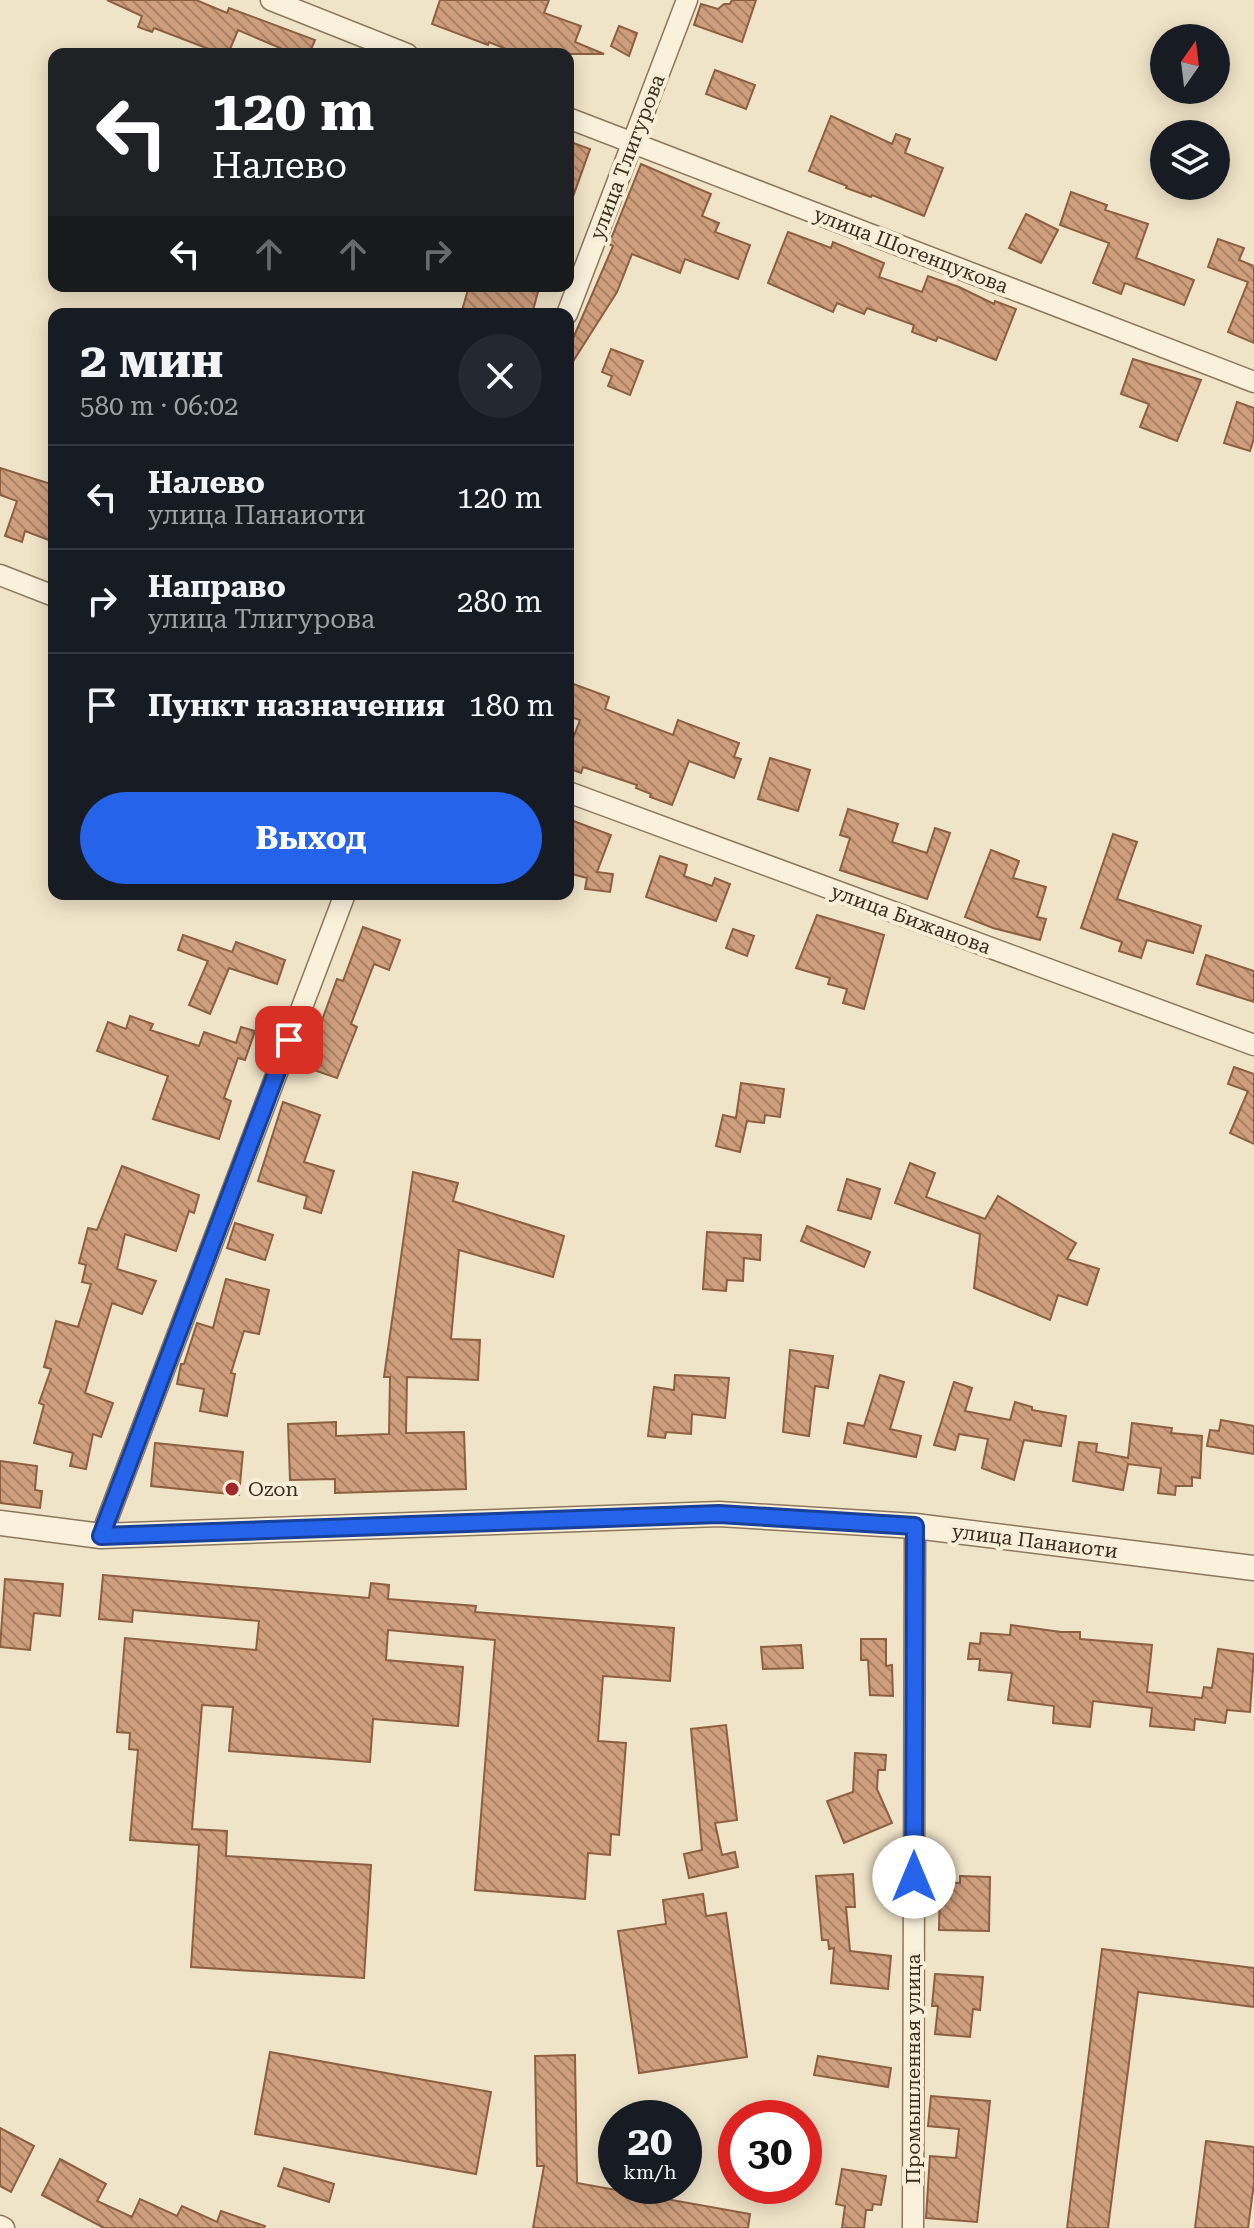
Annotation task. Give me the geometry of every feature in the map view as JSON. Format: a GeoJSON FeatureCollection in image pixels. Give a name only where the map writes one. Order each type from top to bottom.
{"type":"FeatureCollection","features":[{"type":"Feature","properties":{"kind":"street"},"geometry":{"type":"LineString","coordinates":[[271,0],[392,48]]}},
{"type":"Feature","properties":{"kind":"street","name":"улица Тлигурова"},"geometry":{"type":"LineString","coordinates":[[569,308],[687,0]]}},
{"type":"Feature","properties":{"kind":"street","name":"улица Шогенцукова"},"geometry":{"type":"LineString","coordinates":[[574,120],[1254,382]]}},
{"type":"Feature","properties":{"kind":"street"},"geometry":{"type":"LineString","coordinates":[[0,575],[48,594]]}},
{"type":"Feature","properties":{"kind":"street","name":"улица Бижанова"},"geometry":{"type":"LineString","coordinates":[[574,794],[1254,1045]]}},
{"type":"Feature","properties":{"kind":"street"},"geometry":{"type":"LineString","coordinates":[[101,1536],[343,900]]}},
{"type":"Feature","properties":{"kind":"street","name":"улица Панаиоти"},"geometry":{"type":"LineString","coordinates":[[0,1523],[101,1536],[719,1514],[915,1526],[1254,1568]]}},
{"type":"Feature","properties":{"kind":"street","name":"Промышленная улица"},"geometry":{"type":"LineString","coordinates":[[913,2228],[915,1526]]}},
{"type":"Feature","properties":{"kind":"building"},"geometry":{"type":"Polygon","coordinates":[[[107,0],[196,0],[227,13],[229,8],[315,40],[312,48],[280,48],[238,30],[230,48],[206,48],[154,28],[152,32],[138,27],[142,16],[107,0]]]}},
{"type":"Feature","properties":{"kind":"building"},"geometry":{"type":"Polygon","coordinates":[[[440,0],[549,0],[544,13],[581,26],[575,42],[604,54],[574,54],[574,48],[504,48],[432,24],[440,0]]]}},
{"type":"Feature","properties":{"kind":"building"},"geometry":{"type":"Polygon","coordinates":[[[732,0],[756,0],[742,42],[694,25],[701,4],[718,9],[732,0]]]}},
{"type":"Feature","properties":{"kind":"building"},"geometry":{"type":"Polygon","coordinates":[[[619,26],[637,33],[629,56],[611,46],[619,26]]]}},
{"type":"Feature","properties":{"kind":"building"},"geometry":{"type":"Polygon","coordinates":[[[715,70],[755,85],[746,109],[706,94],[715,70]]]}},
{"type":"Feature","properties":{"kind":"building"},"geometry":{"type":"Polygon","coordinates":[[[831,116],[892,144],[896,134],[910,139],[905,153],[943,168],[924,216],[809,171],[831,116]]]}},
{"type":"Feature","properties":{"kind":"building"},"geometry":{"type":"Polygon","coordinates":[[[574,143],[590,149],[574,194],[574,143]]]}},
{"type":"Feature","properties":{"kind":"building"},"geometry":{"type":"Polygon","coordinates":[[[641,164],[711,194],[702,216],[719,223],[715,232],[750,245],[738,279],[685,259],[680,273],[632,254],[617,292],[574,360],[574,336],[613,246],[609,244],[641,164]]]}},
{"type":"Feature","properties":{"kind":"building"},"geometry":{"type":"Polygon","coordinates":[[[1071,192],[1107,205],[1105,210],[1148,224],[1136,258],[1194,280],[1184,305],[1125,283],[1121,294],[1093,283],[1109,243],[1060,225],[1071,192]]]}},
{"type":"Feature","properties":{"kind":"building"},"geometry":{"type":"Polygon","coordinates":[[[1026,214],[1058,230],[1041,263],[1009,248],[1026,214]]]}},
{"type":"Feature","properties":{"kind":"building"},"geometry":{"type":"Polygon","coordinates":[[[788,232],[831,248],[833,242],[884,263],[879,277],[922,292],[928,276],[994,304],[995,301],[1016,309],[996,360],[938,337],[936,341],[912,332],[914,325],[867,308],[864,314],[837,303],[833,312],[768,283],[788,232]]]}},
{"type":"Feature","properties":{"kind":"building"},"geometry":{"type":"Polygon","coordinates":[[[1218,239],[1244,248],[1239,260],[1254,266],[1254,343],[1228,332],[1248,282],[1208,267],[1218,239]]]}},
{"type":"Feature","properties":{"kind":"building"},"geometry":{"type":"Polygon","coordinates":[[[467,292],[538,292],[534,308],[463,308],[467,292]]]}},
{"type":"Feature","properties":{"kind":"building"},"geometry":{"type":"Polygon","coordinates":[[[611,349],[643,361],[630,395],[608,386],[612,376],[602,372],[611,349]]]}},
{"type":"Feature","properties":{"kind":"building"},"geometry":{"type":"Polygon","coordinates":[[[1133,359],[1201,380],[1177,441],[1140,427],[1149,404],[1121,394],[1133,359]]]}},
{"type":"Feature","properties":{"kind":"building"},"geometry":{"type":"Polygon","coordinates":[[[1237,402],[1254,408],[1254,438],[1250,451],[1224,443],[1237,402]]]}},
{"type":"Feature","properties":{"kind":"building"},"geometry":{"type":"Polygon","coordinates":[[[0,468],[48,483],[48,540],[25,531],[22,542],[5,536],[17,501],[0,495],[0,468]]]}},
{"type":"Feature","properties":{"kind":"building"},"geometry":{"type":"Polygon","coordinates":[[[574,684],[609,697],[605,709],[673,735],[678,720],[739,743],[734,757],[741,759],[734,778],[689,761],[672,805],[650,797],[651,794],[636,788],[637,785],[583,767],[581,773],[574,770],[574,736],[580,720],[574,718],[574,684]]]}},
{"type":"Feature","properties":{"kind":"building"},"geometry":{"type":"Polygon","coordinates":[[[770,758],[810,770],[798,811],[758,799],[770,758]]]}},
{"type":"Feature","properties":{"kind":"building"},"geometry":{"type":"Polygon","coordinates":[[[848,809],[898,824],[892,842],[927,853],[935,828],[950,833],[927,899],[840,870],[850,838],[840,835],[848,809]]]}},
{"type":"Feature","properties":{"kind":"building"},"geometry":{"type":"Polygon","coordinates":[[[574,821],[611,835],[597,872],[613,874],[610,892],[585,889],[587,878],[574,875],[574,821]]]}},
{"type":"Feature","properties":{"kind":"building"},"geometry":{"type":"Polygon","coordinates":[[[1113,834],[1137,842],[1117,899],[1201,926],[1193,953],[1147,940],[1141,958],[1119,951],[1122,942],[1081,928],[1113,834]]]}},
{"type":"Feature","properties":{"kind":"building"},"geometry":{"type":"Polygon","coordinates":[[[991,850],[1019,861],[1013,878],[1046,887],[1037,917],[1046,919],[1040,940],[965,917],[991,850]]]}},
{"type":"Feature","properties":{"kind":"building"},"geometry":{"type":"Polygon","coordinates":[[[660,856],[687,865],[684,876],[712,886],[715,878],[730,884],[716,921],[646,897],[660,856]]]}},
{"type":"Feature","properties":{"kind":"building"},"geometry":{"type":"Polygon","coordinates":[[[817,915],[884,935],[864,1009],[843,1003],[847,989],[828,984],[830,978],[796,968],[817,915]]]}},
{"type":"Feature","properties":{"kind":"building"},"geometry":{"type":"Polygon","coordinates":[[[363,927],[400,940],[389,970],[374,964],[351,1024],[357,1027],[337,1078],[305,1067],[337,979],[343,981],[363,927]]]}},
{"type":"Feature","properties":{"kind":"building"},"geometry":{"type":"Polygon","coordinates":[[[733,929],[754,936],[747,956],[726,948],[733,929]]]}},
{"type":"Feature","properties":{"kind":"building"},"geometry":{"type":"Polygon","coordinates":[[[183,935],[232,952],[236,942],[285,960],[277,984],[229,968],[210,1014],[189,1005],[208,961],[178,950],[183,935]]]}},
{"type":"Feature","properties":{"kind":"building"},"geometry":{"type":"Polygon","coordinates":[[[1206,955],[1254,971],[1254,1002],[1197,984],[1206,955]]]}},
{"type":"Feature","properties":{"kind":"building"},"geometry":{"type":"Polygon","coordinates":[[[130,1016],[153,1024],[150,1030],[199,1046],[204,1032],[236,1043],[241,1027],[255,1031],[245,1060],[238,1058],[224,1098],[231,1101],[219,1139],[153,1119],[168,1076],[97,1051],[108,1022],[126,1029],[130,1016]]]}},
{"type":"Feature","properties":{"kind":"building"},"geometry":{"type":"Polygon","coordinates":[[[1234,1067],[1254,1074],[1254,1144],[1230,1133],[1248,1091],[1228,1084],[1234,1067]]]}},
{"type":"Feature","properties":{"kind":"building"},"geometry":{"type":"Polygon","coordinates":[[[741,1083],[784,1089],[780,1117],[765,1115],[764,1123],[747,1121],[740,1152],[716,1146],[723,1115],[736,1118],[741,1083]]]}},
{"type":"Feature","properties":{"kind":"building"},"geometry":{"type":"Polygon","coordinates":[[[283,1102],[320,1115],[304,1162],[334,1171],[321,1213],[304,1208],[307,1196],[258,1181],[283,1102]]]}},
{"type":"Feature","properties":{"kind":"building"},"geometry":{"type":"Polygon","coordinates":[[[910,1163],[935,1173],[926,1197],[985,1219],[998,1196],[1076,1243],[1067,1259],[1099,1269],[1087,1305],[1058,1295],[1050,1320],[974,1288],[980,1234],[895,1203],[910,1163]]]}},
{"type":"Feature","properties":{"kind":"building"},"geometry":{"type":"Polygon","coordinates":[[[122,1166],[199,1195],[194,1213],[189,1211],[176,1251],[125,1234],[117,1269],[156,1281],[142,1314],[112,1303],[85,1393],[113,1403],[101,1437],[93,1434],[86,1469],[70,1466],[73,1453],[34,1443],[44,1405],[39,1403],[51,1369],[44,1367],[56,1321],[78,1327],[91,1284],[82,1282],[86,1265],[79,1263],[88,1228],[97,1230],[122,1166]]]}},
{"type":"Feature","properties":{"kind":"building"},"geometry":{"type":"Polygon","coordinates":[[[413,1172],[458,1183],[453,1201],[564,1236],[553,1277],[459,1250],[451,1339],[480,1340],[478,1380],[407,1377],[406,1433],[464,1432],[466,1489],[335,1493],[335,1479],[290,1480],[288,1424],[336,1422],[336,1436],[389,1434],[390,1377],[384,1377],[413,1172]]]}},
{"type":"Feature","properties":{"kind":"building"},"geometry":{"type":"Polygon","coordinates":[[[847,1179],[880,1189],[871,1219],[838,1210],[847,1179]]]}},
{"type":"Feature","properties":{"kind":"building"},"geometry":{"type":"Polygon","coordinates":[[[235,1223],[273,1235],[265,1260],[227,1248],[235,1223]]]}},
{"type":"Feature","properties":{"kind":"building"},"geometry":{"type":"Polygon","coordinates":[[[807,1226],[870,1252],[864,1267],[801,1241],[807,1226]]]}},
{"type":"Feature","properties":{"kind":"building"},"geometry":{"type":"Polygon","coordinates":[[[707,1232],[761,1235],[760,1260],[744,1258],[743,1281],[727,1280],[726,1291],[703,1289],[707,1232]]]}},
{"type":"Feature","properties":{"kind":"building"},"geometry":{"type":"Polygon","coordinates":[[[226,1279],[269,1290],[259,1334],[244,1331],[231,1373],[235,1374],[227,1416],[200,1411],[204,1389],[177,1384],[181,1364],[184,1364],[197,1323],[213,1328],[226,1279]]]}},
{"type":"Feature","properties":{"kind":"building"},"geometry":{"type":"Polygon","coordinates":[[[790,1350],[833,1356],[828,1388],[815,1386],[809,1436],[783,1432],[790,1350]]]}},
{"type":"Feature","properties":{"kind":"building"},"geometry":{"type":"Polygon","coordinates":[[[675,1375],[729,1378],[725,1418],[692,1414],[691,1434],[666,1432],[665,1438],[648,1436],[654,1387],[674,1390],[675,1375]]]}},
{"type":"Feature","properties":{"kind":"building"},"geometry":{"type":"Polygon","coordinates":[[[880,1375],[904,1382],[890,1429],[921,1436],[916,1457],[844,1443],[848,1423],[864,1426],[880,1375]]]}},
{"type":"Feature","properties":{"kind":"building"},"geometry":{"type":"Polygon","coordinates":[[[954,1382],[972,1388],[965,1411],[1010,1420],[1015,1402],[1032,1407],[1032,1410],[1066,1416],[1061,1446],[1024,1440],[1014,1480],[982,1468],[988,1439],[959,1434],[955,1450],[934,1445],[954,1382]]]}},
{"type":"Feature","properties":{"kind":"building"},"geometry":{"type":"Polygon","coordinates":[[[1221,1420],[1254,1426],[1254,1454],[1207,1446],[1210,1430],[1219,1431],[1221,1420]]]}},
{"type":"Feature","properties":{"kind":"building"},"geometry":{"type":"Polygon","coordinates":[[[1132,1423],[1172,1428],[1171,1433],[1202,1436],[1200,1478],[1192,1477],[1192,1486],[1176,1486],[1175,1495],[1158,1493],[1161,1468],[1128,1464],[1123,1490],[1073,1481],[1079,1442],[1097,1444],[1096,1452],[1128,1458],[1132,1423]]]}},
{"type":"Feature","properties":{"kind":"building"},"geometry":{"type":"Polygon","coordinates":[[[155,1443],[243,1452],[239,1495],[151,1486],[155,1443]]]}},
{"type":"Feature","properties":{"kind":"building"},"geometry":{"type":"Polygon","coordinates":[[[0,1461],[37,1466],[35,1490],[42,1491],[40,1508],[0,1503],[0,1461]]]}},
{"type":"Feature","properties":{"kind":"building"},"geometry":{"type":"Polygon","coordinates":[[[103,1575],[369,1598],[371,1583],[389,1585],[388,1599],[476,1606],[475,1612],[674,1628],[670,1681],[603,1676],[598,1741],[626,1743],[619,1835],[611,1834],[610,1855],[588,1853],[585,1899],[475,1890],[495,1640],[388,1630],[386,1660],[463,1667],[458,1726],[373,1719],[370,1762],[229,1751],[233,1707],[202,1705],[192,1829],[227,1831],[226,1856],[371,1865],[364,1978],[191,1967],[199,1845],[130,1840],[138,1750],[129,1749],[130,1733],[117,1732],[125,1638],[256,1650],[259,1621],[133,1610],[132,1622],[99,1619],[103,1575]]]}},
{"type":"Feature","properties":{"kind":"building"},"geometry":{"type":"Polygon","coordinates":[[[5,1579],[63,1584],[60,1616],[34,1613],[30,1650],[0,1647],[5,1579]]]}},
{"type":"Feature","properties":{"kind":"building"},"geometry":{"type":"Polygon","coordinates":[[[1011,1625],[1080,1632],[1080,1639],[1152,1645],[1147,1692],[1202,1698],[1204,1687],[1212,1688],[1218,1649],[1254,1654],[1250,1712],[1227,1710],[1225,1723],[1195,1719],[1194,1730],[1150,1726],[1152,1708],[1093,1701],[1090,1727],[1053,1723],[1054,1706],[1008,1700],[1012,1673],[979,1670],[980,1659],[968,1659],[970,1643],[980,1644],[981,1633],[1010,1635],[1011,1625]]]}},
{"type":"Feature","properties":{"kind":"building"},"geometry":{"type":"Polygon","coordinates":[[[861,1639],[886,1639],[886,1666],[892,1665],[893,1696],[870,1695],[868,1660],[861,1660],[861,1639]]]}},
{"type":"Feature","properties":{"kind":"building"},"geometry":{"type":"Polygon","coordinates":[[[801,1645],[803,1668],[763,1669],[761,1647],[801,1645]]]}},
{"type":"Feature","properties":{"kind":"building"},"geometry":{"type":"Polygon","coordinates":[[[726,1725],[737,1820],[715,1823],[722,1855],[735,1852],[738,1867],[689,1878],[684,1854],[702,1850],[691,1729],[726,1725]]]}},
{"type":"Feature","properties":{"kind":"building"},"geometry":{"type":"Polygon","coordinates":[[[855,1753],[886,1755],[885,1770],[878,1770],[877,1789],[892,1823],[844,1843],[827,1801],[853,1792],[855,1753]]]}},
{"type":"Feature","properties":{"kind":"building"},"geometry":{"type":"Polygon","coordinates":[[[853,1874],[855,1907],[846,1907],[850,1951],[891,1956],[888,1989],[831,1983],[834,1948],[829,1949],[828,1940],[822,1940],[816,1876],[853,1874]]]}},
{"type":"Feature","properties":{"kind":"building"},"geometry":{"type":"Polygon","coordinates":[[[960,1876],[990,1877],[989,1931],[939,1930],[940,1882],[960,1883],[960,1876]]]}},
{"type":"Feature","properties":{"kind":"building"},"geometry":{"type":"Polygon","coordinates":[[[703,1894],[706,1916],[726,1913],[747,2057],[639,2073],[618,1931],[666,1924],[663,1900],[703,1894]]]}},
{"type":"Feature","properties":{"kind":"building"},"geometry":{"type":"Polygon","coordinates":[[[1102,1949],[1254,1968],[1254,2007],[1138,1992],[1108,2228],[1067,2228],[1102,1949]]]}},
{"type":"Feature","properties":{"kind":"building"},"geometry":{"type":"Polygon","coordinates":[[[935,1974],[983,1977],[980,2010],[973,2009],[970,2037],[935,2034],[938,2006],[932,2006],[935,1974]]]}},
{"type":"Feature","properties":{"kind":"building"},"geometry":{"type":"Polygon","coordinates":[[[270,2052],[491,2092],[476,2174],[255,2134],[270,2052]]]}},
{"type":"Feature","properties":{"kind":"building"},"geometry":{"type":"Polygon","coordinates":[[[575,2055],[577,2183],[598,2187],[598,2204],[694,2204],[750,2214],[748,2228],[533,2228],[544,2166],[537,2166],[535,2056],[575,2055]]]}},
{"type":"Feature","properties":{"kind":"building"},"geometry":{"type":"Polygon","coordinates":[[[818,2056],[891,2068],[888,2087],[814,2075],[818,2056]]]}},
{"type":"Feature","properties":{"kind":"building"},"geometry":{"type":"Polygon","coordinates":[[[931,2096],[990,2101],[977,2222],[926,2218],[930,2156],[956,2158],[959,2129],[928,2126],[931,2096]]]}},
{"type":"Feature","properties":{"kind":"building"},"geometry":{"type":"Polygon","coordinates":[[[0,2128],[34,2146],[11,2192],[0,2186],[0,2128]]]}},
{"type":"Feature","properties":{"kind":"building"},"geometry":{"type":"Polygon","coordinates":[[[1206,2141],[1254,2147],[1254,2183],[1248,2228],[1195,2228],[1206,2141]]]}},
{"type":"Feature","properties":{"kind":"building"},"geometry":{"type":"Polygon","coordinates":[[[60,2159],[106,2184],[97,2201],[132,2217],[140,2199],[177,2216],[182,2206],[217,2222],[221,2211],[265,2226],[104,2228],[42,2195],[60,2159]]]}},
{"type":"Feature","properties":{"kind":"building"},"geometry":{"type":"Polygon","coordinates":[[[284,2168],[334,2184],[329,2202],[278,2186],[284,2168]]]}},
{"type":"Feature","properties":{"kind":"building"},"geometry":{"type":"Polygon","coordinates":[[[842,2169],[886,2176],[881,2205],[873,2204],[872,2210],[866,2210],[864,2228],[842,2228],[845,2206],[836,2204],[842,2169]]]}},
{"type":"Feature","properties":{"kind":"place","name":"Ozon"},"geometry":{"type":"Point","coordinates":[232,1489]}},
{"type":"Feature","properties":{"kind":"route"},"geometry":{"type":"LineString","coordinates":[[289,1040],[101,1536],[719,1514],[915,1526],[914,1877]]}}]}
